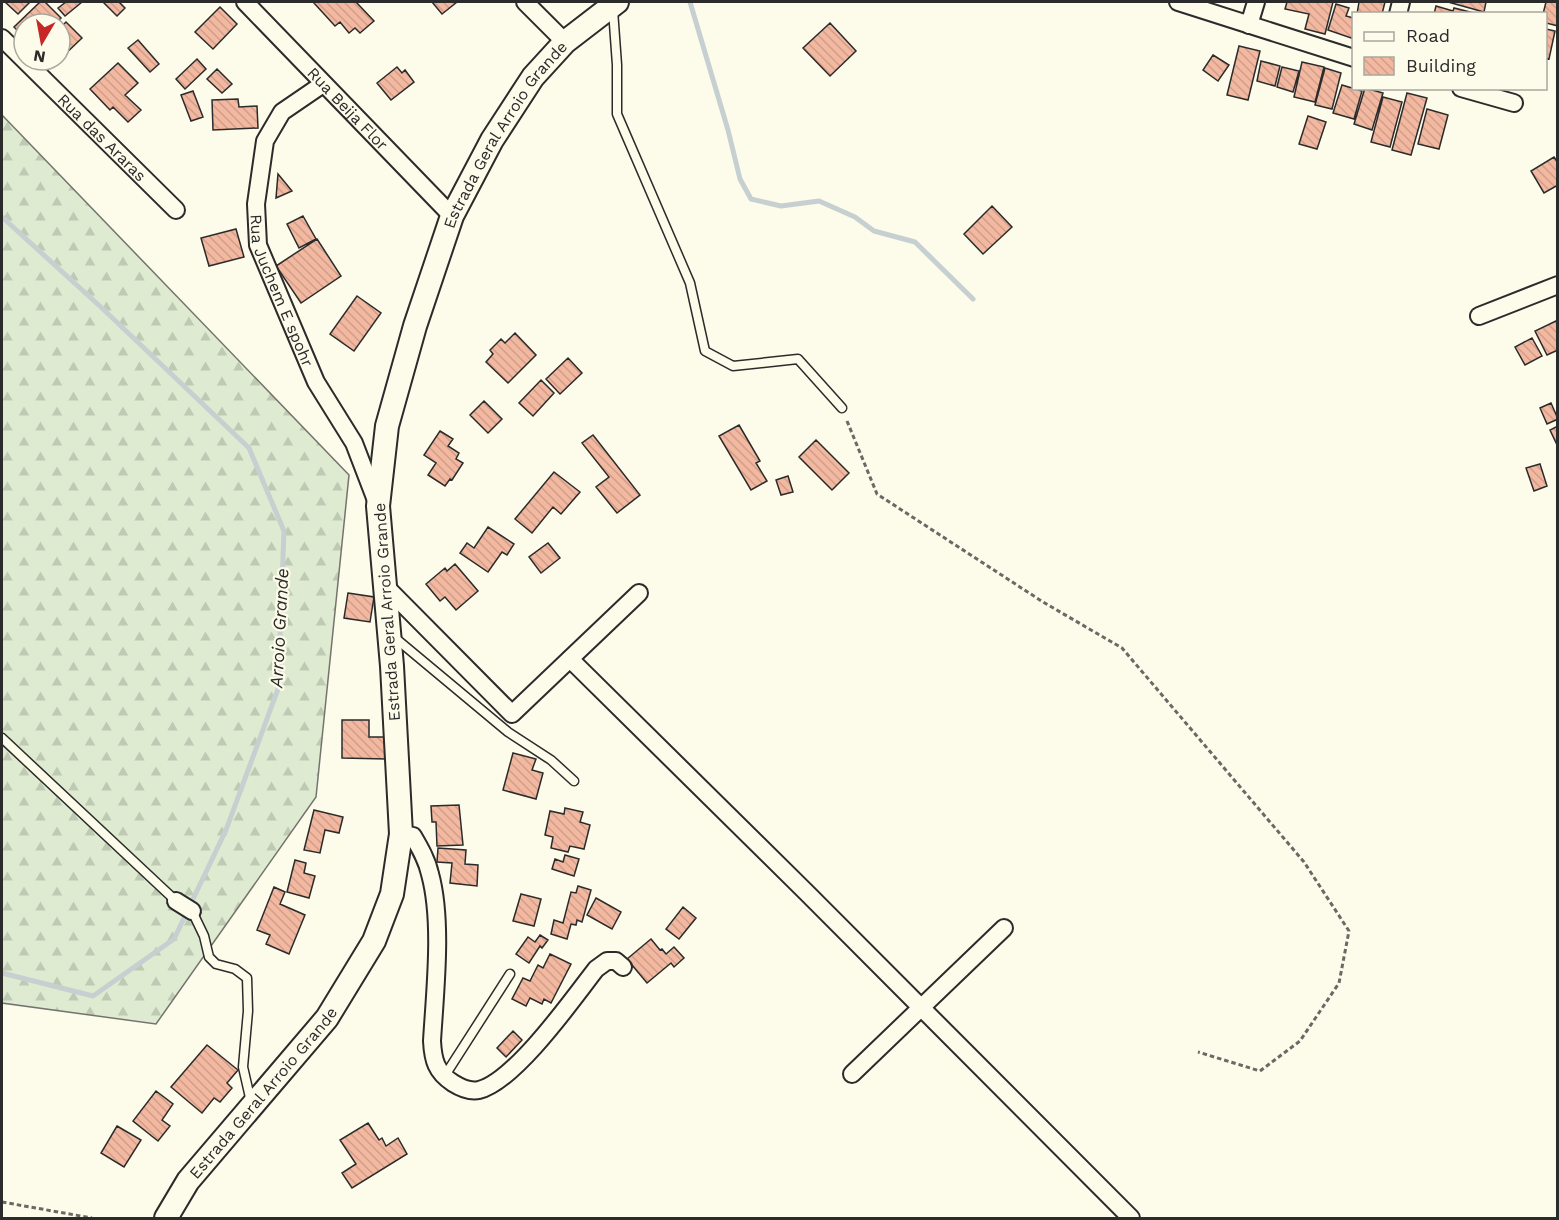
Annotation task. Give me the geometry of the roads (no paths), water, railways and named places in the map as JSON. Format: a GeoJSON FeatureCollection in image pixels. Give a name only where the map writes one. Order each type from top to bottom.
{"type":"FeatureCollection","features":[{"type":"Feature","properties":{"kind":"main road","name":"Estrada Geral Arroio Grande"},"geometry":{"type":"LineString","coordinates":[[166,1218],[188,1181],[327,1018],[374,941],[392,894],[401,834],[389,633],[378,506],[387,426],[415,326],[452,216],[492,140],[533,77],[565,42],[614,4]]}},
{"type":"Feature","properties":{"kind":"street","name":"Rua Beija Flor"},"geometry":{"type":"LineString","coordinates":[[244,2],[452,216]]}},
{"type":"Feature","properties":{"kind":"street"},"geometry":{"type":"LineString","coordinates":[[525,2],[565,42]]}},
{"type":"Feature","properties":{"kind":"street"},"geometry":{"type":"LineString","coordinates":[[1178,2],[1352,58]]}},
{"type":"Feature","properties":{"kind":"street"},"geometry":{"type":"LineString","coordinates":[[1249,25],[1256,2]]}},
{"type":"Feature","properties":{"kind":"street","name":"Rua das Araras"},"geometry":{"type":"LineString","coordinates":[[2,38],[177,210]]}},
{"type":"Feature","properties":{"kind":"street","name":"Rua Juchem E spohr"},"geometry":{"type":"LineString","coordinates":[[323,84],[282,112],[265,141],[256,204],[258,245],[316,382],[354,443],[378,506]]}},
{"type":"Feature","properties":{"kind":"street"},"geometry":{"type":"LineString","coordinates":[[1468,90],[1514,103]]}},
{"type":"Feature","properties":{"kind":"street"},"geometry":{"type":"LineString","coordinates":[[1479,316],[1557,285]]}},
{"type":"Feature","properties":{"kind":"street"},"geometry":{"type":"LineString","coordinates":[[385,586],[512,714],[639,593]]}},
{"type":"Feature","properties":{"kind":"street"},"geometry":{"type":"LineString","coordinates":[[570,659],[1131,1218]]}},
{"type":"Feature","properties":{"kind":"street"},"geometry":{"type":"LineString","coordinates":[[401,834],[413,836],[424,855],[436,911],[433,1060],[444,1077],[462,1089],[476,1091],[490,1086],[514,1066],[541,1039],[596,969],[607,961],[616,961],[623,967]]}},
{"type":"Feature","properties":{"kind":"street"},"geometry":{"type":"LineString","coordinates":[[176,901],[192,911]]}},
{"type":"Feature","properties":{"kind":"street"},"geometry":{"type":"LineString","coordinates":[[852,1074],[1004,928]]}},
{"type":"Feature","properties":{"kind":"lane"},"geometry":{"type":"LineString","coordinates":[[614,4],[617,114],[690,283],[705,351],[733,366],[798,359],[842,408]]}},
{"type":"Feature","properties":{"kind":"lane"},"geometry":{"type":"LineString","coordinates":[[389,633],[508,732],[551,760],[574,781]]}},
{"type":"Feature","properties":{"kind":"lane"},"geometry":{"type":"LineString","coordinates":[[2,738],[176,901]]}},
{"type":"Feature","properties":{"kind":"lane"},"geometry":{"type":"LineString","coordinates":[[192,911],[204,936],[209,957],[216,964],[235,969],[248,978],[248,1011],[243,1067],[251,1105]]}},
{"type":"Feature","properties":{"kind":"lane"},"geometry":{"type":"LineString","coordinates":[[444,1077],[510,974]]}},
{"type":"Feature","properties":{"kind":"waterway"},"geometry":{"type":"LineString","coordinates":[[690,2],[740,179],[751,199],[781,206],[819,201],[855,217],[874,231],[915,242],[973,299]]}},
{"type":"Feature","properties":{"kind":"waterway","name":"Arroio Grande"},"geometry":{"type":"LineString","coordinates":[[2,217],[249,448],[284,531],[278,689],[226,830],[174,939],[93,996],[2,973]]}}]}
